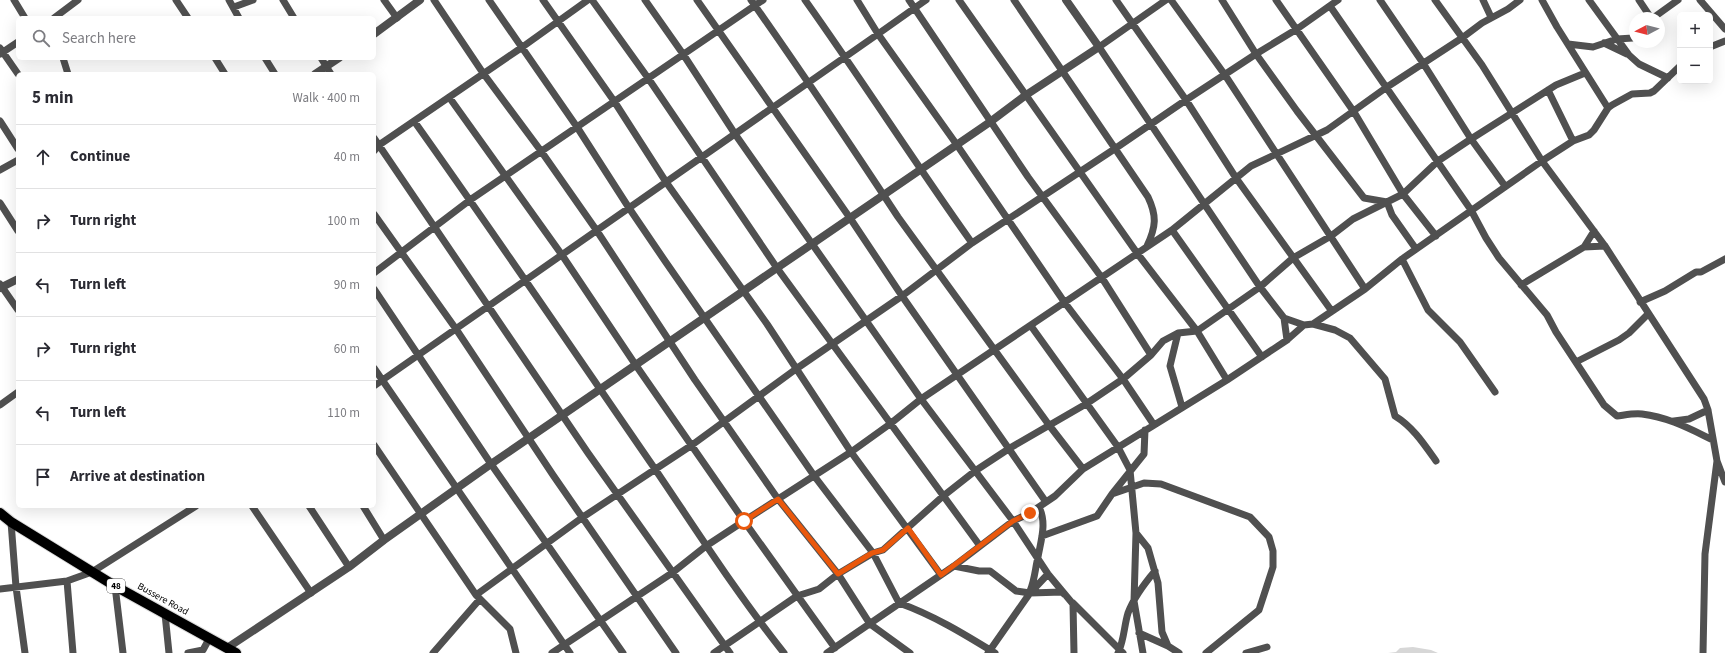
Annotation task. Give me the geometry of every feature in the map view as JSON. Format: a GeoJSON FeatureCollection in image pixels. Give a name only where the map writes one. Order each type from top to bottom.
{"type":"FeatureCollection","features":[{"type":"Feature","properties":{"kind":"main road","name":"Bussere Road"},"geometry":{"type":"LineString","coordinates":[[1,514],[115,586],[229,651]]}},
{"type":"Feature","properties":{"kind":"street"},"geometry":{"type":"LineString","coordinates":[[14,0],[24,16]]}},
{"type":"Feature","properties":{"kind":"street"},"geometry":{"type":"LineString","coordinates":[[176,0],[187,16]]}},
{"type":"Feature","properties":{"kind":"street"},"geometry":{"type":"LineString","coordinates":[[229,0],[238,16]]}},
{"type":"Feature","properties":{"kind":"street"},"geometry":{"type":"LineString","coordinates":[[234,7],[253,0]]}},
{"type":"Feature","properties":{"kind":"street"},"geometry":{"type":"LineString","coordinates":[[283,0],[293,16]]}},
{"type":"Feature","properties":{"kind":"street"},"geometry":{"type":"LineString","coordinates":[[384,0],[397,18]]}},
{"type":"Feature","properties":{"kind":"street"},"geometry":{"type":"LineString","coordinates":[[376,33],[420,0]]}},
{"type":"Feature","properties":{"kind":"street"},"geometry":{"type":"LineString","coordinates":[[434,0],[484,73],[597,231],[778,499],[838,574],[870,624],[910,653]]}},
{"type":"Feature","properties":{"kind":"street"},"geometry":{"type":"LineString","coordinates":[[489,0],[577,127],[629,208],[815,477],[872,553],[899,603],[944,623],[991,652],[1030,593],[1048,574]]}},
{"type":"Feature","properties":{"kind":"street"},"geometry":{"type":"LineString","coordinates":[[542,0],[614,101],[666,182],[767,324],[851,452],[941,575]]}},
{"type":"Feature","properties":{"kind":"street"},"geometry":{"type":"LineString","coordinates":[[588,0],[376,148],[435,228],[562,415],[730,653]]}},
{"type":"Feature","properties":{"kind":"street"},"geometry":{"type":"LineString","coordinates":[[592,0],[648,78],[777,268],[942,497],[980,546]]}},
{"type":"Feature","properties":{"kind":"street"},"geometry":{"type":"LineString","coordinates":[[645,0],[683,54],[735,134],[921,399],[1013,521],[1048,574],[1073,604],[1074,653]]}},
{"type":"Feature","properties":{"kind":"street"},"geometry":{"type":"LineString","coordinates":[[697,0],[850,218],[956,374],[1010,448],[1046,502]]}},
{"type":"Feature","properties":{"kind":"street"},"geometry":{"type":"LineString","coordinates":[[376,272],[470,200],[718,30],[753,3],[763,0]]}},
{"type":"Feature","properties":{"kind":"street"},"geometry":{"type":"LineString","coordinates":[[805,0],[846,57],[920,170],[972,243]]}},
{"type":"Feature","properties":{"kind":"street"},"geometry":{"type":"LineString","coordinates":[[857,0],[878,34],[957,145],[1065,303],[1123,379],[1154,424]]}},
{"type":"Feature","properties":{"kind":"street"},"geometry":{"type":"LineString","coordinates":[[909,0],[990,122],[1102,278],[1151,355]]}},
{"type":"Feature","properties":{"kind":"street"},"geometry":{"type":"LineString","coordinates":[[376,385],[926,0]]}},
{"type":"Feature","properties":{"kind":"street"},"geometry":{"type":"LineString","coordinates":[[959,0],[1137,253],[1197,331],[1227,380]]}},
{"type":"Feature","properties":{"kind":"street"},"geometry":{"type":"LineString","coordinates":[[1014,0],[1148,197],[1153,208],[1155,223],[1147,246]]}},
{"type":"Feature","properties":{"kind":"street"},"geometry":{"type":"LineString","coordinates":[[1066,0],[1206,204],[1260,287],[1284,318],[1287,340]]}},
{"type":"Feature","properties":{"kind":"street"},"geometry":{"type":"LineString","coordinates":[[1116,0],[1186,100],[1236,178],[1331,310]]}},
{"type":"Feature","properties":{"kind":"street"},"geometry":{"type":"LineString","coordinates":[[229,651],[349,567],[456,488],[635,364],[885,195],[1026,95],[1099,47],[1166,0]]}},
{"type":"Feature","properties":{"kind":"street"},"geometry":{"type":"LineString","coordinates":[[1171,0],[1225,75],[1365,289]]}},
{"type":"Feature","properties":{"kind":"street"},"geometry":{"type":"LineString","coordinates":[[1222,0],[1256,54],[1315,136],[1364,198],[1387,202]]}},
{"type":"Feature","properties":{"kind":"street"},"geometry":{"type":"LineString","coordinates":[[1276,0],[1354,112],[1403,194],[1436,236]]}},
{"type":"Feature","properties":{"kind":"street"},"geometry":{"type":"LineString","coordinates":[[432,653],[478,597],[512,569],[583,517],[692,445],[796,369],[902,296],[972,243],[1043,197],[1186,100],[1297,29],[1338,0]]}},
{"type":"Feature","properties":{"kind":"street"},"geometry":{"type":"LineString","coordinates":[[1380,0],[1471,138],[1505,186]]}},
{"type":"Feature","properties":{"kind":"street"},"geometry":{"type":"LineString","coordinates":[[1435,0],[1513,113],[1542,161],[1605,246],[1640,302],[1690,375],[1704,399],[1708,410],[1717,461],[1725,482]]}},
{"type":"Feature","properties":{"kind":"street"},"geometry":{"type":"LineString","coordinates":[[1483,0],[1491,17]]}},
{"type":"Feature","properties":{"kind":"street"},"geometry":{"type":"LineString","coordinates":[[552,653],[672,572],[706,546],[778,499],[815,477],[890,424],[921,399],[956,374],[1031,326],[1172,230],[1251,166],[1327,130],[1387,87],[1462,38],[1491,17],[1508,9],[1520,0]]}},
{"type":"Feature","properties":{"kind":"street"},"geometry":{"type":"LineString","coordinates":[[1542,0],[1608,108]]}},
{"type":"Feature","properties":{"kind":"street"},"geometry":{"type":"LineString","coordinates":[[1589,0],[1629,56]]}},
{"type":"Feature","properties":{"kind":"street"},"geometry":{"type":"LineString","coordinates":[[1639,0],[1648,12]]}},
{"type":"Feature","properties":{"kind":"street"},"geometry":{"type":"LineString","coordinates":[[1661,12],[1678,0]]}},
{"type":"Feature","properties":{"kind":"street"},"geometry":{"type":"LineString","coordinates":[[1700,0],[1725,29]]}},
{"type":"Feature","properties":{"kind":"street"},"geometry":{"type":"LineString","coordinates":[[56,16],[73,1]]}},
{"type":"Feature","properties":{"kind":"street"},"geometry":{"type":"LineString","coordinates":[[753,3],[885,195],[898,217],[1082,469]]}},
{"type":"Feature","properties":{"kind":"street"},"geometry":{"type":"LineString","coordinates":[[1330,6],[1438,160],[1471,210],[1486,238],[1521,285],[1547,315],[1604,405],[1617,416],[1641,414],[1673,422],[1713,440]]}},
{"type":"Feature","properties":{"kind":"street"},"geometry":{"type":"LineString","coordinates":[[62,16],[64,10]]}},
{"type":"Feature","properties":{"kind":"street"},"geometry":{"type":"LineString","coordinates":[[1568,44],[1593,47],[1617,39],[1629,38]]}},
{"type":"Feature","properties":{"kind":"street"},"geometry":{"type":"LineString","coordinates":[[1713,46],[1725,41]]}},
{"type":"Feature","properties":{"kind":"street"},"geometry":{"type":"LineString","coordinates":[[16,43],[1,51],[17,72]]}},
{"type":"Feature","properties":{"kind":"street"},"geometry":{"type":"LineString","coordinates":[[1604,43],[1629,56],[1639,64],[1668,78]]}},
{"type":"Feature","properties":{"kind":"street"},"geometry":{"type":"LineString","coordinates":[[64,60],[67,72]]}},
{"type":"Feature","properties":{"kind":"street"},"geometry":{"type":"LineString","coordinates":[[215,60],[224,72]]}},
{"type":"Feature","properties":{"kind":"street"},"geometry":{"type":"LineString","coordinates":[[266,60],[274,72]]}},
{"type":"Feature","properties":{"kind":"street"},"geometry":{"type":"LineString","coordinates":[[322,60],[330,72]]}},
{"type":"Feature","properties":{"kind":"street"},"geometry":{"type":"LineString","coordinates":[[318,72],[336,60]]}},
{"type":"Feature","properties":{"kind":"street"},"geometry":{"type":"LineString","coordinates":[[1313,324],[1331,310],[1365,289],[1402,259],[1505,186],[1573,140],[1589,135],[1594,130],[1608,108],[1632,94],[1650,93],[1654,91],[1677,69]]}},
{"type":"Feature","properties":{"kind":"street"},"geometry":{"type":"LineString","coordinates":[[714,653],[797,596],[819,589],[838,574],[872,553],[883,550],[942,497],[975,471],[1010,448],[1086,404],[1123,379],[1151,355],[1163,341],[1178,333],[1197,331],[1260,287],[1293,258],[1331,236],[1353,219],[1403,194],[1438,160],[1471,138],[1562,82],[1586,73]]}},
{"type":"Feature","properties":{"kind":"street"},"geometry":{"type":"LineString","coordinates":[[1548,90],[1573,140]]}},
{"type":"Feature","properties":{"kind":"street"},"geometry":{"type":"LineString","coordinates":[[449,97],[562,255],[635,364],[744,521],[835,648]]}},
{"type":"Feature","properties":{"kind":"street"},"geometry":{"type":"LineString","coordinates":[[0,120],[16,146]]}},
{"type":"Feature","properties":{"kind":"street"},"geometry":{"type":"LineString","coordinates":[[414,121],[526,280],[706,546],[784,653]]}},
{"type":"Feature","properties":{"kind":"street"},"geometry":{"type":"LineString","coordinates":[[0,170],[16,161]]}},
{"type":"Feature","properties":{"kind":"street"},"geometry":{"type":"LineString","coordinates":[[1387,202],[1392,215],[1416,249]]}},
{"type":"Feature","properties":{"kind":"street"},"geometry":{"type":"LineString","coordinates":[[0,203],[16,227]]}},
{"type":"Feature","properties":{"kind":"street"},"geometry":{"type":"LineString","coordinates":[[376,217],[456,329],[528,438],[676,653]]}},
{"type":"Feature","properties":{"kind":"street"},"geometry":{"type":"LineString","coordinates":[[1172,230],[1262,357]]}},
{"type":"Feature","properties":{"kind":"street"},"geometry":{"type":"LineString","coordinates":[[1521,285],[1584,246],[1594,231]]}},
{"type":"Feature","properties":{"kind":"street"},"geometry":{"type":"LineString","coordinates":[[1584,246],[1605,246]]}},
{"type":"Feature","properties":{"kind":"street"},"geometry":{"type":"LineString","coordinates":[[1402,259],[1428,310],[1460,342],[1495,392]]}},
{"type":"Feature","properties":{"kind":"street"},"geometry":{"type":"LineString","coordinates":[[1640,302],[1665,291],[1696,272],[1701,272],[1725,259]]}},
{"type":"Feature","properties":{"kind":"street"},"geometry":{"type":"LineString","coordinates":[[16,280],[1,287],[16,307]]}},
{"type":"Feature","properties":{"kind":"street"},"geometry":{"type":"LineString","coordinates":[[376,292],[491,464],[623,653]]}},
{"type":"Feature","properties":{"kind":"street"},"geometry":{"type":"LineString","coordinates":[[1576,362],[1619,340],[1629,333],[1648,314]]}},
{"type":"Feature","properties":{"kind":"street"},"geometry":{"type":"LineString","coordinates":[[1284,318],[1304,325],[1313,324],[1335,330],[1350,338],[1385,379],[1395,416],[1405,422],[1413,430],[1436,461]]}},
{"type":"Feature","properties":{"kind":"street"},"geometry":{"type":"LineString","coordinates":[[827,653],[954,566],[1013,521],[1039,507],[1055,496],[1082,469],[1227,380],[1287,340],[1304,325]]}},
{"type":"Feature","properties":{"kind":"street"},"geometry":{"type":"LineString","coordinates":[[1031,326],[1118,447],[1130,470],[1133,487],[1136,534],[1134,601],[1143,653]]}},
{"type":"Feature","properties":{"kind":"street"},"geometry":{"type":"LineString","coordinates":[[1178,333],[1170,366],[1182,407]]}},
{"type":"Feature","properties":{"kind":"street"},"geometry":{"type":"LineString","coordinates":[[376,371],[570,653]]}},
{"type":"Feature","properties":{"kind":"street"},"geometry":{"type":"LineString","coordinates":[[0,405],[16,393]]}},
{"type":"Feature","properties":{"kind":"street"},"geometry":{"type":"LineString","coordinates":[[1673,422],[1689,418],[1708,410]]}},
{"type":"Feature","properties":{"kind":"street"},"geometry":{"type":"LineString","coordinates":[[1042,536],[1098,516],[1112,494],[1144,454],[1145,430]]}},
{"type":"Feature","properties":{"kind":"street"},"geometry":{"type":"LineString","coordinates":[[376,448],[478,597],[510,629],[516,653]]}},
{"type":"Feature","properties":{"kind":"street"},"geometry":{"type":"LineString","coordinates":[[1703,653],[1705,554],[1717,461]]}},
{"type":"Feature","properties":{"kind":"street"},"geometry":{"type":"LineString","coordinates":[[1112,494],[1144,483],[1161,484],[1184,494],[1250,517],[1269,537],[1273,551],[1273,567],[1259,610],[1206,653]]}},
{"type":"Feature","properties":{"kind":"street"},"geometry":{"type":"LineString","coordinates":[[1030,593],[1035,577],[1037,558],[1044,527],[1039,507]]}},
{"type":"Feature","properties":{"kind":"street"},"geometry":{"type":"LineString","coordinates":[[0,589],[67,581],[92,572],[193,508]]}},
{"type":"Feature","properties":{"kind":"street"},"geometry":{"type":"LineString","coordinates":[[253,508],[311,593]]}},
{"type":"Feature","properties":{"kind":"street"},"geometry":{"type":"LineString","coordinates":[[311,508],[349,567]]}},
{"type":"Feature","properties":{"kind":"street"},"geometry":{"type":"LineString","coordinates":[[364,508],[384,540]]}},
{"type":"Feature","properties":{"kind":"street"},"geometry":{"type":"LineString","coordinates":[[12,522],[16,587],[25,653]]}},
{"type":"Feature","properties":{"kind":"street"},"geometry":{"type":"LineString","coordinates":[[1136,534],[1148,548],[1155,571],[1158,583],[1162,632],[1168,646]]}},
{"type":"Feature","properties":{"kind":"street"},"geometry":{"type":"LineString","coordinates":[[954,566],[979,571],[990,571],[1016,590],[1030,593],[1062,592],[1120,652]]}},
{"type":"Feature","properties":{"kind":"street"},"geometry":{"type":"LineString","coordinates":[[1120,652],[1128,613],[1142,586],[1155,571]]}},
{"type":"Feature","properties":{"kind":"street"},"geometry":{"type":"LineString","coordinates":[[67,581],[73,653]]}},
{"type":"Feature","properties":{"kind":"street"},"geometry":{"type":"LineString","coordinates":[[115,586],[123,653]]}},
{"type":"Feature","properties":{"kind":"street"},"geometry":{"type":"LineString","coordinates":[[165,614],[169,653]]}},
{"type":"Feature","properties":{"kind":"street"},"geometry":{"type":"LineString","coordinates":[[1139,633],[1168,646],[1179,653]]}},
{"type":"Feature","properties":{"kind":"street"},"geometry":{"type":"LineString","coordinates":[[188,653],[203,650],[209,639]]}},
{"type":"Feature","properties":{"kind":"street"},"geometry":{"type":"LineString","coordinates":[[1246,653],[1267,648]]}},
{"type":"Feature","properties":{"kind":"shaded area"},"geometry":{"type":"Polygon","coordinates":[[[1413,647],[1431,650],[1438,653],[1388,653],[1396,652],[1400,648],[1413,647]]]}},
{"type":"Feature","properties":{"kind":"route"},"geometry":{"type":"LineString","coordinates":[[744,521],[778,499],[838,574],[872,553],[883,550],[908,528],[941,575],[1013,521],[1030,513]]}}]}
